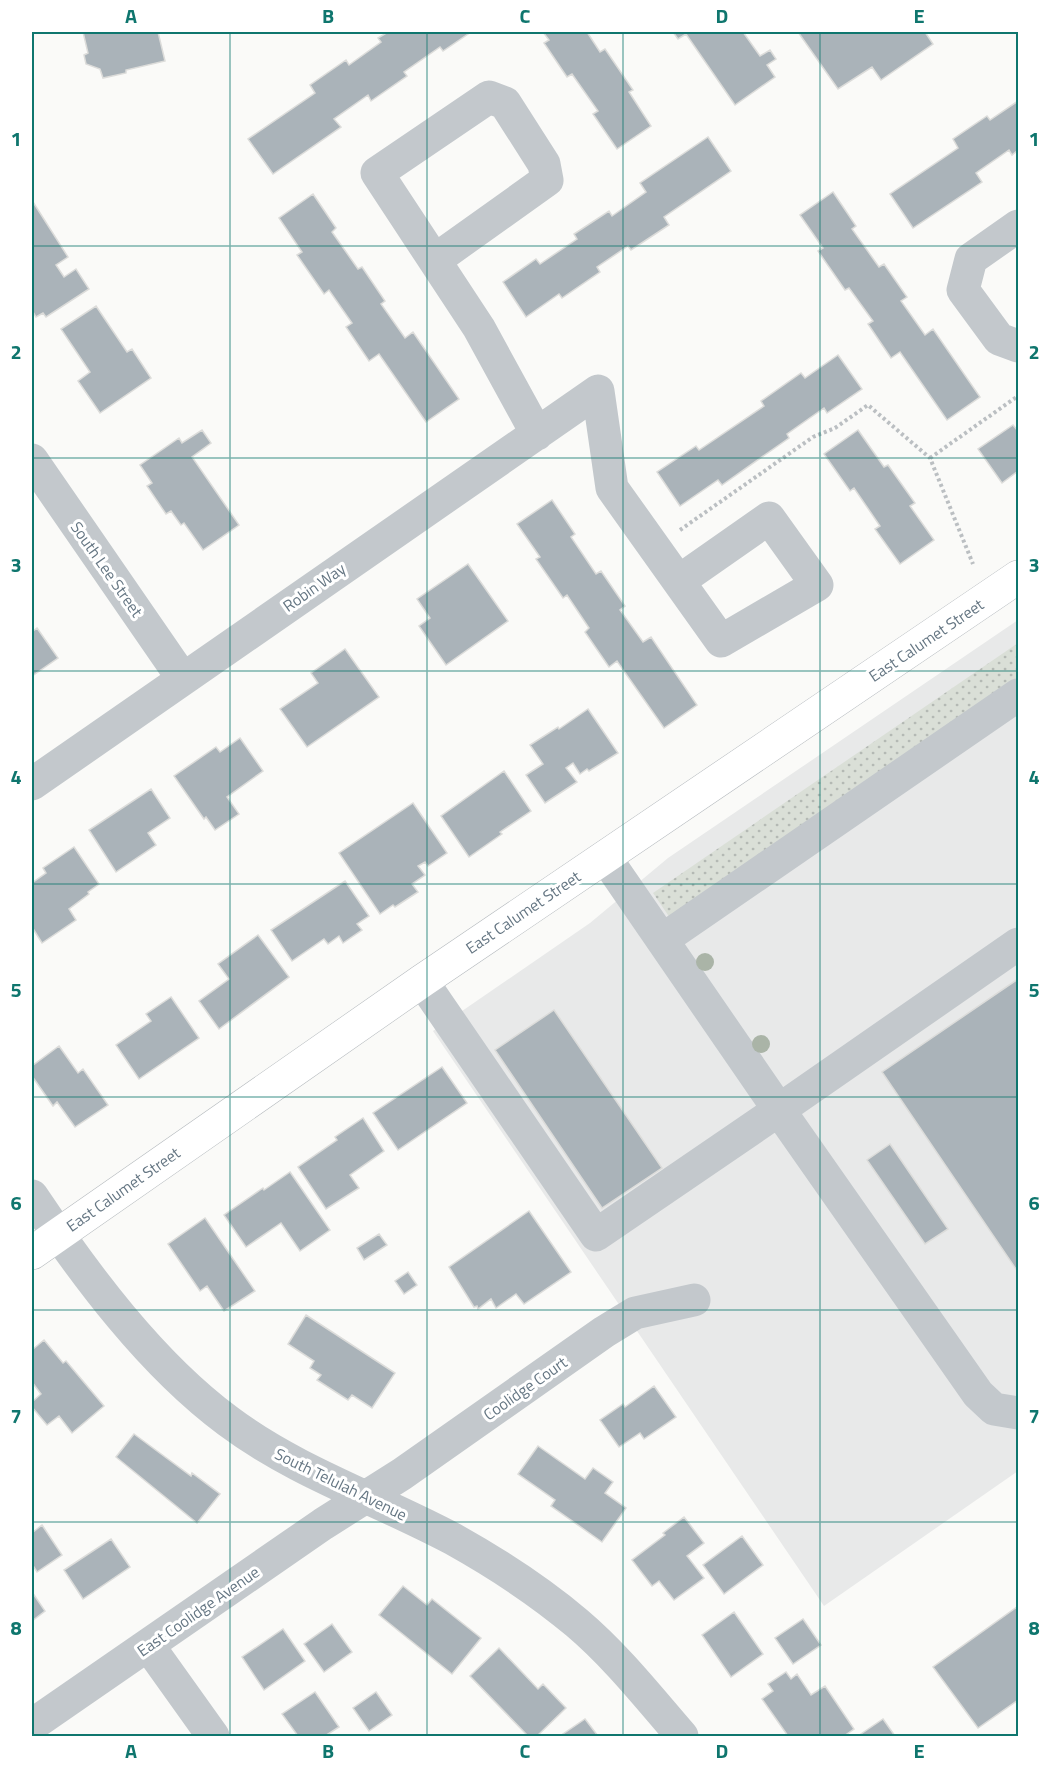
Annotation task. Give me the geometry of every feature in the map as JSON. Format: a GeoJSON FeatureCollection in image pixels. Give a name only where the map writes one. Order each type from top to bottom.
{"type":"FeatureCollection","features":[{"type":"Feature","properties":{"kind":"main road","name":"East Calumet Street"},"geometry":{"type":"LineString","coordinates":[[32,1252],[422,981],[1018,578]]}},
{"type":"Feature","properties":{"kind":"street"},"geometry":{"type":"LineString","coordinates":[[435,260],[547,180],[544,164],[505,103],[489,97],[377,173],[479,328],[537,434]]}},
{"type":"Feature","properties":{"kind":"street"},"geometry":{"type":"LineString","coordinates":[[1018,226],[971,259],[963,290],[999,339],[1018,346]]}},
{"type":"Feature","properties":{"kind":"street","name":"Robin Way"},"geometry":{"type":"LineString","coordinates":[[32,784],[598,391],[612,488],[655,548]]}},
{"type":"Feature","properties":{"kind":"street","name":"South Lee Street"},"geometry":{"type":"LineString","coordinates":[[32,460],[183,679]]}},
{"type":"Feature","properties":{"kind":"street"},"geometry":{"type":"LineString","coordinates":[[655,548],[679,581]]}},
{"type":"Feature","properties":{"kind":"street"},"geometry":{"type":"LineString","coordinates":[[662,940],[1018,695]]}},
{"type":"Feature","properties":{"kind":"street"},"geometry":{"type":"LineString","coordinates":[[605,857],[978,1394],[994,1409],[1018,1413]]}},
{"type":"Feature","properties":{"kind":"street"},"geometry":{"type":"LineString","coordinates":[[422,981],[596,1235],[1018,944]]}},
{"type":"Feature","properties":{"kind":"street","name":"South Telulah Avenue"},"geometry":{"type":"LineString","coordinates":[[32,1196],[58,1234],[131,1329],[155,1356],[210,1407],[228,1422],[286,1460],[453,1540],[516,1576],[578,1624],[635,1682],[681,1737]]}},
{"type":"Feature","properties":{"kind":"street","name":"Coolidge Court"},"geometry":{"type":"LineString","coordinates":[[364,1497],[402,1474],[604,1332],[635,1313],[694,1300]]}},
{"type":"Feature","properties":{"kind":"street","name":"East Coolidge Avenue"},"geometry":{"type":"LineString","coordinates":[[32,1725],[364,1497]]}},
{"type":"Feature","properties":{"kind":"street"},"geometry":{"type":"LineString","coordinates":[[148,1645],[213,1737]]}},
{"type":"Feature","properties":{"kind":"path"},"geometry":{"type":"LineString","coordinates":[[930,458],[1018,396]]}},
{"type":"Feature","properties":{"kind":"path"},"geometry":{"type":"LineString","coordinates":[[655,548],[813,437],[835,428],[868,405],[930,458],[973,564]]}},
{"type":"Feature","properties":{"kind":"shaded area"},"geometry":{"type":"Polygon","coordinates":[[[1018,620],[1018,1471],[824,1606],[433,1031],[590,923],[668,858],[1018,620]]]}},
{"type":"Feature","properties":{"kind":"shaded area"},"geometry":{"type":"Polygon","coordinates":[[[1018,643],[1018,680],[670,918],[653,893],[1018,643]]]}},
{"type":"Feature","properties":{"kind":"building"},"geometry":{"type":"Polygon","coordinates":[[[83,32],[158,32],[165,61],[103,78],[100,69],[86,64],[84,55],[88,53],[83,32]]]}},
{"type":"Feature","properties":{"kind":"building"},"geometry":{"type":"Polygon","coordinates":[[[388,32],[471,32],[443,51],[440,47],[404,72],[407,76],[371,101],[368,95],[334,119],[341,127],[273,174],[248,139],[315,93],[310,85],[346,60],[349,65],[381,42],[378,38],[388,32]]]}},
{"type":"Feature","properties":{"kind":"building"},"geometry":{"type":"Polygon","coordinates":[[[543,32],[587,32],[600,52],[605,49],[633,90],[629,92],[651,126],[617,149],[593,114],[598,111],[572,74],[567,77],[544,43],[549,40],[543,32]]]}},
{"type":"Feature","properties":{"kind":"building"},"geometry":{"type":"Polygon","coordinates":[[[673,32],[743,32],[760,56],[770,50],[776,59],[767,65],[775,77],[735,105],[686,34],[678,39],[673,32]]]}},
{"type":"Feature","properties":{"kind":"building"},"geometry":{"type":"Polygon","coordinates":[[[798,32],[925,32],[933,44],[881,80],[872,67],[838,89],[798,32]]]}},
{"type":"Feature","properties":{"kind":"building"},"geometry":{"type":"Polygon","coordinates":[[[1018,101],[1018,150],[1012,155],[1009,150],[976,173],[982,182],[913,228],[890,194],[958,148],[953,139],[987,116],[990,120],[1018,101]]]}},
{"type":"Feature","properties":{"kind":"building"},"geometry":{"type":"Polygon","coordinates":[[[708,137],[731,171],[664,217],[669,225],[631,250],[628,246],[597,267],[600,272],[562,298],[559,294],[526,317],[503,282],[536,259],[540,264],[577,239],[574,234],[609,211],[612,216],[646,192],[640,183],[708,137]]]}},
{"type":"Feature","properties":{"kind":"building"},"geometry":{"type":"Polygon","coordinates":[[[833,192],[856,226],[852,229],[879,267],[884,264],[907,297],[901,301],[925,335],[933,329],[980,397],[947,420],[900,352],[891,358],[868,324],[873,321],[849,288],[845,290],[818,251],[823,248],[800,215],[833,192]]]}},
{"type":"Feature","properties":{"kind":"building"},"geometry":{"type":"Polygon","coordinates":[[[313,194],[336,228],[332,232],[358,269],[362,267],[385,301],[381,304],[405,338],[413,332],[459,399],[426,422],[379,354],[369,361],[346,327],[352,323],[329,290],[324,294],[297,255],[302,252],[279,218],[313,194]]]}},
{"type":"Feature","properties":{"kind":"building"},"geometry":{"type":"Polygon","coordinates":[[[33,202],[68,257],[56,265],[64,277],[76,269],[89,289],[46,317],[43,313],[36,317],[32,310],[33,202]]]}},
{"type":"Feature","properties":{"kind":"building"},"geometry":{"type":"Polygon","coordinates":[[[96,306],[127,352],[132,349],[151,378],[100,413],[78,381],[90,372],[61,329],[96,306]]]}},
{"type":"Feature","properties":{"kind":"building"},"geometry":{"type":"Polygon","coordinates":[[[838,355],[862,389],[827,413],[824,408],[787,434],[789,438],[722,485],[718,480],[680,506],[657,472],[696,446],[699,450],[764,406],[761,401],[801,373],[805,378],[838,355]]]}},
{"type":"Feature","properties":{"kind":"building"},"geometry":{"type":"Polygon","coordinates":[[[1013,425],[1018,429],[1018,471],[1002,483],[978,449],[1013,425]]]}},
{"type":"Feature","properties":{"kind":"building"},"geometry":{"type":"Polygon","coordinates":[[[202,430],[211,443],[192,457],[239,525],[203,550],[184,523],[181,525],[171,511],[166,514],[147,486],[152,483],[140,465],[179,438],[182,443],[202,430]]]}},
{"type":"Feature","properties":{"kind":"building"},"geometry":{"type":"Polygon","coordinates":[[[858,430],[884,467],[888,465],[915,503],[910,506],[934,540],[900,564],[875,529],[880,526],[854,488],[850,491],[824,454],[858,430]]]}},
{"type":"Feature","properties":{"kind":"building"},"geometry":{"type":"Polygon","coordinates":[[[552,500],[575,534],[571,537],[596,574],[601,571],[625,606],[620,610],[643,642],[651,637],[697,705],[664,728],[617,661],[609,667],[585,632],[589,628],[567,595],[563,598],[536,559],[540,557],[517,524],[552,500]]]}},
{"type":"Feature","properties":{"kind":"building"},"geometry":{"type":"Polygon","coordinates":[[[468,564],[508,621],[446,665],[419,626],[430,618],[417,599],[468,564]]]}},
{"type":"Feature","properties":{"kind":"building"},"geometry":{"type":"Polygon","coordinates":[[[37,628],[58,658],[32,676],[32,632],[37,628]]]}},
{"type":"Feature","properties":{"kind":"building"},"geometry":{"type":"Polygon","coordinates":[[[345,649],[379,697],[307,747],[280,709],[318,683],[311,673],[345,649]]]}},
{"type":"Feature","properties":{"kind":"building"},"geometry":{"type":"Polygon","coordinates":[[[588,709],[618,753],[580,774],[573,763],[566,768],[577,782],[545,803],[526,775],[543,764],[530,745],[588,709]]]}},
{"type":"Feature","properties":{"kind":"building"},"geometry":{"type":"Polygon","coordinates":[[[240,738],[263,771],[227,797],[239,814],[215,830],[206,817],[204,819],[174,776],[216,747],[220,752],[240,738]]]}},
{"type":"Feature","properties":{"kind":"building"},"geometry":{"type":"Polygon","coordinates":[[[504,771],[531,811],[469,857],[441,816],[504,771]]]}},
{"type":"Feature","properties":{"kind":"building"},"geometry":{"type":"Polygon","coordinates":[[[151,789],[170,818],[148,833],[156,845],[116,872],[89,830],[151,789]]]}},
{"type":"Feature","properties":{"kind":"building"},"geometry":{"type":"Polygon","coordinates":[[[413,803],[447,853],[428,866],[425,862],[418,866],[425,875],[412,884],[418,892],[380,914],[339,853],[413,803]]]}},
{"type":"Feature","properties":{"kind":"building"},"geometry":{"type":"Polygon","coordinates":[[[74,847],[99,884],[69,909],[76,920],[42,943],[32,927],[32,883],[46,873],[43,868],[74,847]]]}},
{"type":"Feature","properties":{"kind":"building"},"geometry":{"type":"Polygon","coordinates":[[[345,881],[369,916],[357,924],[362,930],[343,943],[339,936],[328,944],[324,939],[292,961],[271,930],[345,881]]]}},
{"type":"Feature","properties":{"kind":"building"},"geometry":{"type":"Polygon","coordinates":[[[258,935],[289,977],[219,1029],[199,1001],[229,979],[218,964],[258,935]]]}},
{"type":"Feature","properties":{"kind":"building"},"geometry":{"type":"Polygon","coordinates":[[[1018,979],[1018,1272],[882,1072],[1018,979]]]}},
{"type":"Feature","properties":{"kind":"building"},"geometry":{"type":"Polygon","coordinates":[[[171,997],[199,1038],[139,1079],[116,1045],[151,1021],[146,1014],[171,997]]]}},
{"type":"Feature","properties":{"kind":"building"},"geometry":{"type":"Polygon","coordinates":[[[554,1010],[662,1168],[602,1208],[495,1050],[554,1010]]]}},
{"type":"Feature","properties":{"kind":"building"},"geometry":{"type":"Polygon","coordinates":[[[59,1046],[78,1073],[83,1069],[108,1105],[75,1127],[57,1102],[53,1106],[32,1076],[32,1066],[59,1046]]]}},
{"type":"Feature","properties":{"kind":"building"},"geometry":{"type":"Polygon","coordinates":[[[442,1067],[467,1103],[398,1150],[373,1113],[442,1067]]]}},
{"type":"Feature","properties":{"kind":"building"},"geometry":{"type":"Polygon","coordinates":[[[363,1118],[384,1151],[350,1175],[359,1188],[326,1209],[298,1167],[337,1140],[335,1137],[363,1118]]]}},
{"type":"Feature","properties":{"kind":"building"},"geometry":{"type":"Polygon","coordinates":[[[890,1144],[948,1229],[925,1244],[867,1160],[890,1144]]]}},
{"type":"Feature","properties":{"kind":"building"},"geometry":{"type":"Polygon","coordinates":[[[290,1172],[330,1230],[300,1251],[281,1223],[246,1247],[224,1215],[290,1172]]]}},
{"type":"Feature","properties":{"kind":"building"},"geometry":{"type":"Polygon","coordinates":[[[529,1211],[571,1272],[524,1304],[516,1294],[496,1308],[491,1299],[478,1309],[477,1306],[474,1307],[449,1267],[529,1211]]]}},
{"type":"Feature","properties":{"kind":"building"},"geometry":{"type":"Polygon","coordinates":[[[205,1218],[255,1291],[224,1311],[207,1286],[200,1291],[168,1244],[205,1218]]]}},
{"type":"Feature","properties":{"kind":"building"},"geometry":{"type":"Polygon","coordinates":[[[379,1234],[387,1245],[364,1260],[357,1248],[379,1234]]]}},
{"type":"Feature","properties":{"kind":"building"},"geometry":{"type":"Polygon","coordinates":[[[408,1272],[417,1285],[404,1294],[395,1281],[408,1272]]]}},
{"type":"Feature","properties":{"kind":"building"},"geometry":{"type":"Polygon","coordinates":[[[306,1315],[395,1373],[372,1408],[352,1395],[348,1400],[317,1380],[321,1375],[310,1368],[314,1361],[288,1344],[306,1315]]]}},
{"type":"Feature","properties":{"kind":"building"},"geometry":{"type":"Polygon","coordinates":[[[44,1340],[63,1363],[66,1361],[104,1406],[72,1433],[59,1416],[47,1425],[32,1407],[32,1402],[41,1394],[32,1382],[32,1350],[44,1340]]]}},
{"type":"Feature","properties":{"kind":"building"},"geometry":{"type":"Polygon","coordinates":[[[654,1386],[676,1417],[644,1439],[640,1433],[619,1447],[600,1420],[623,1404],[625,1407],[654,1386]]]}},
{"type":"Feature","properties":{"kind":"building"},"geometry":{"type":"Polygon","coordinates":[[[134,1434],[191,1476],[192,1473],[220,1494],[197,1523],[116,1457],[134,1434]]]}},
{"type":"Feature","properties":{"kind":"building"},"geometry":{"type":"Polygon","coordinates":[[[538,1446],[585,1479],[593,1468],[613,1482],[605,1493],[626,1508],[602,1542],[551,1506],[555,1500],[518,1474],[538,1446]]]}},
{"type":"Feature","properties":{"kind":"building"},"geometry":{"type":"Polygon","coordinates":[[[684,1517],[704,1543],[687,1556],[704,1578],[674,1600],[659,1581],[652,1586],[632,1560],[684,1517]]]}},
{"type":"Feature","properties":{"kind":"building"},"geometry":{"type":"Polygon","coordinates":[[[42,1525],[62,1555],[37,1572],[32,1564],[32,1533],[42,1525]]]}},
{"type":"Feature","properties":{"kind":"building"},"geometry":{"type":"Polygon","coordinates":[[[742,1536],[763,1565],[724,1594],[703,1565],[742,1536]]]}},
{"type":"Feature","properties":{"kind":"building"},"geometry":{"type":"Polygon","coordinates":[[[111,1539],[130,1567],[83,1599],[64,1570],[111,1539]]]}},
{"type":"Feature","properties":{"kind":"building"},"geometry":{"type":"Polygon","coordinates":[[[403,1586],[427,1605],[432,1599],[481,1638],[452,1674],[379,1615],[403,1586]]]}},
{"type":"Feature","properties":{"kind":"building"},"geometry":{"type":"Polygon","coordinates":[[[32,1592],[45,1611],[32,1621],[32,1592]]]}},
{"type":"Feature","properties":{"kind":"building"},"geometry":{"type":"Polygon","coordinates":[[[1017,1607],[1018,1700],[978,1728],[933,1667],[1017,1607]]]}},
{"type":"Feature","properties":{"kind":"building"},"geometry":{"type":"Polygon","coordinates":[[[734,1612],[763,1654],[731,1677],[702,1635],[734,1612]]]}},
{"type":"Feature","properties":{"kind":"building"},"geometry":{"type":"Polygon","coordinates":[[[803,1619],[821,1645],[793,1664],[775,1638],[803,1619]]]}},
{"type":"Feature","properties":{"kind":"building"},"geometry":{"type":"Polygon","coordinates":[[[332,1624],[352,1652],[324,1672],[304,1644],[332,1624]]]}},
{"type":"Feature","properties":{"kind":"building"},"geometry":{"type":"Polygon","coordinates":[[[283,1629],[305,1661],[264,1690],[242,1657],[283,1629]]]}},
{"type":"Feature","properties":{"kind":"building"},"geometry":{"type":"Polygon","coordinates":[[[499,1648],[538,1689],[543,1684],[566,1708],[537,1736],[528,1736],[470,1676],[499,1648]]]}},
{"type":"Feature","properties":{"kind":"building"},"geometry":{"type":"Polygon","coordinates":[[[786,1672],[791,1679],[797,1674],[811,1695],[825,1686],[854,1729],[844,1736],[788,1736],[762,1699],[773,1691],[768,1684],[786,1672]]]}},
{"type":"Feature","properties":{"kind":"building"},"geometry":{"type":"Polygon","coordinates":[[[315,1692],[339,1727],[325,1736],[298,1736],[282,1714],[315,1692]]]}},
{"type":"Feature","properties":{"kind":"building"},"geometry":{"type":"Polygon","coordinates":[[[376,1692],[392,1715],[369,1731],[353,1708],[376,1692]]]}},
{"type":"Feature","properties":{"kind":"building"},"geometry":{"type":"Polygon","coordinates":[[[585,1719],[598,1736],[560,1736],[585,1719]]]}},
{"type":"Feature","properties":{"kind":"building"},"geometry":{"type":"Polygon","coordinates":[[[883,1719],[895,1736],[858,1736],[883,1719]]]}}]}
